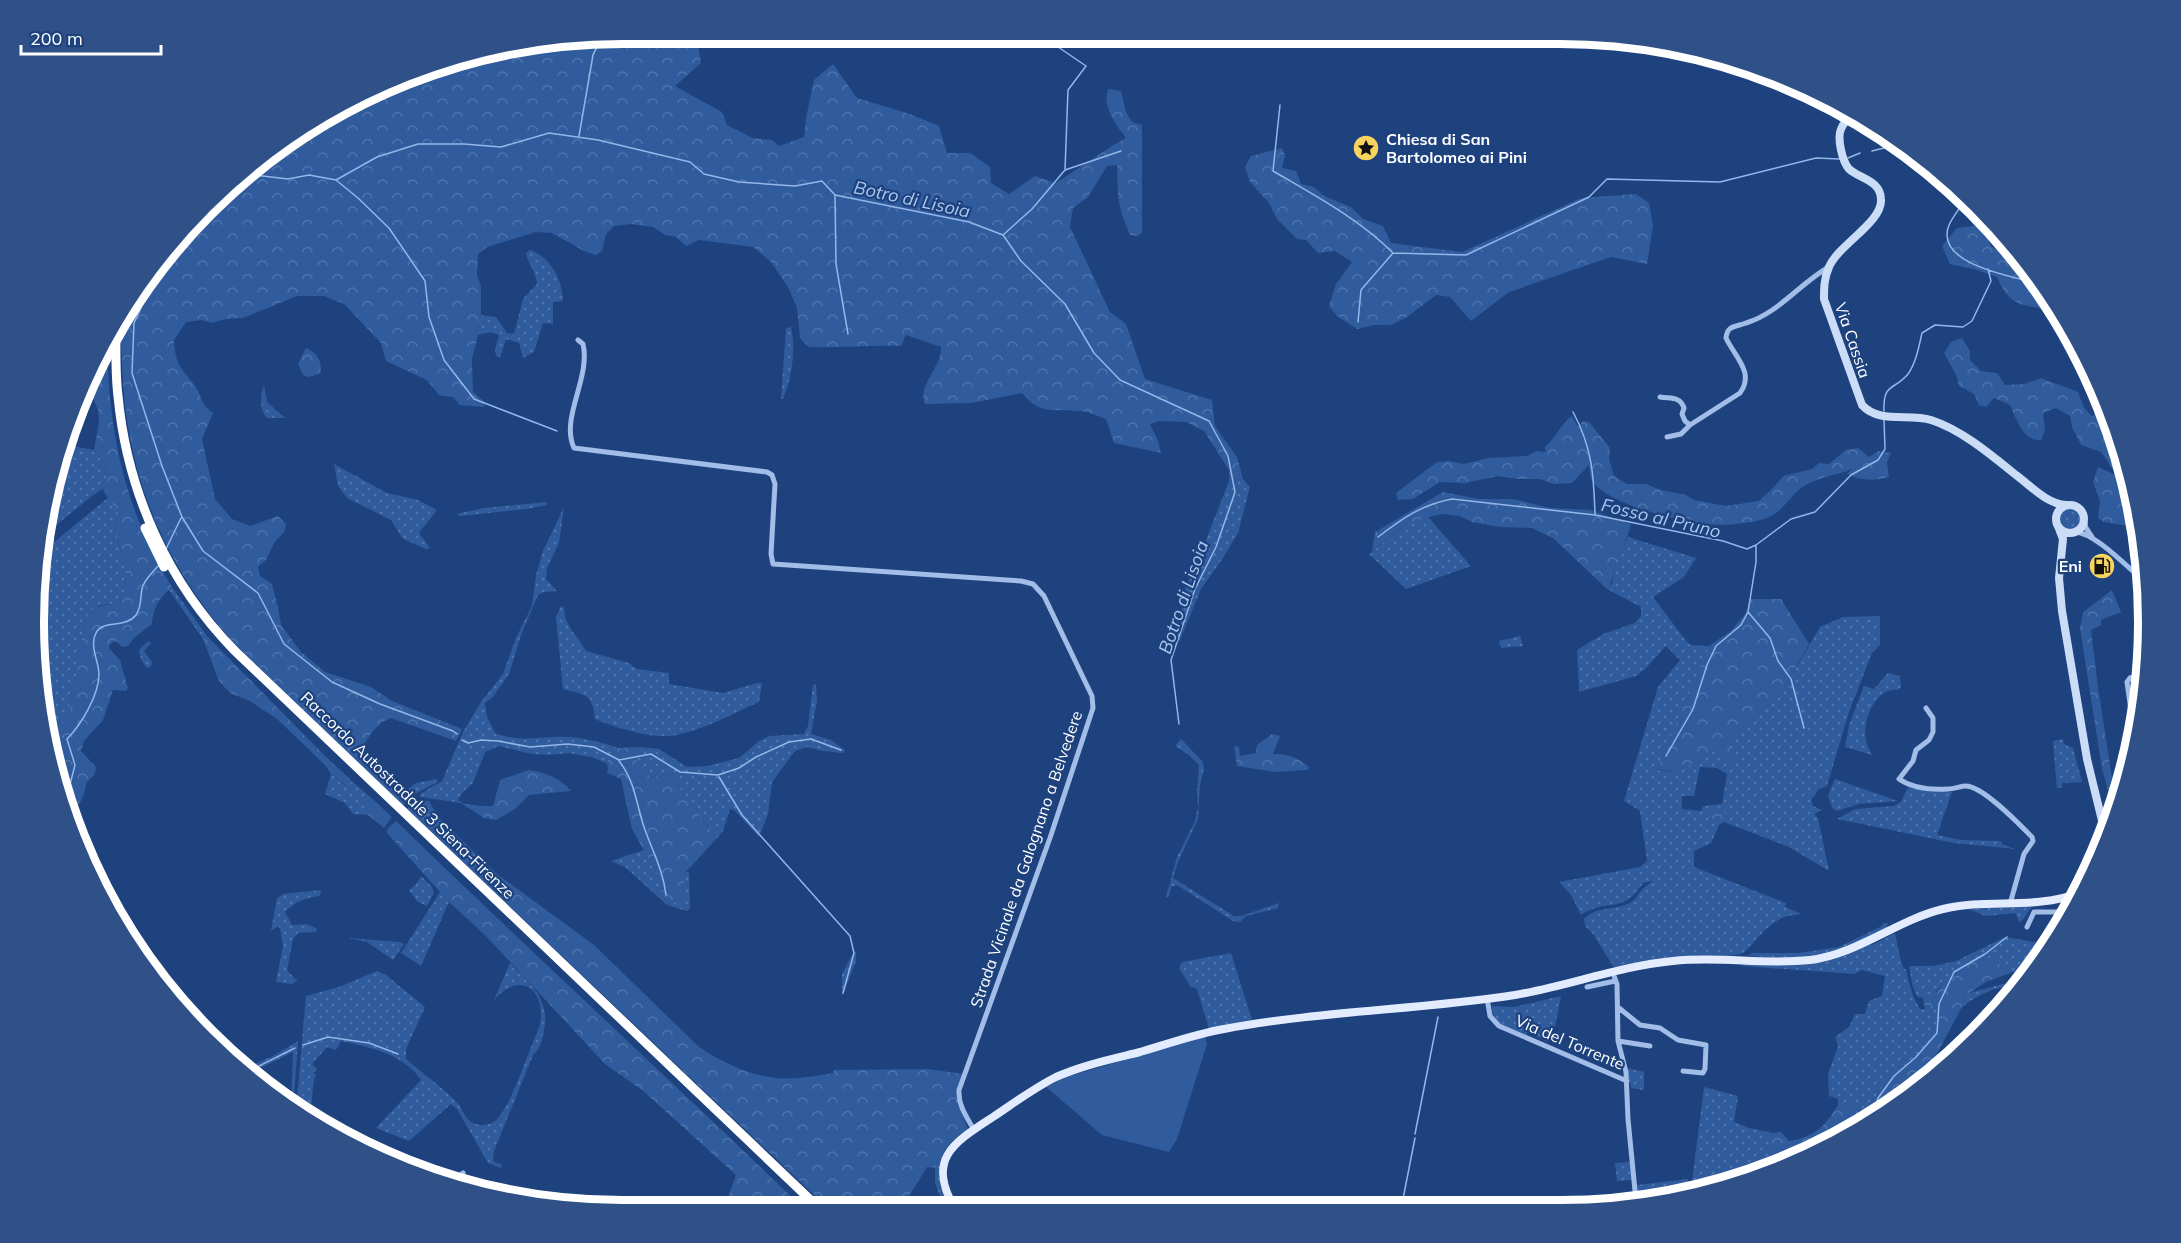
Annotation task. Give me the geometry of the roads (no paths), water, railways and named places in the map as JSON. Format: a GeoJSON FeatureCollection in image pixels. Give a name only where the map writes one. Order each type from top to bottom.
{"type":"FeatureCollection","features":[{"type":"Feature","properties":{"kind":"highway","name":"Raccordo Autostradale 3 Siena-Firenze"},"geometry":{"type":"LineString","coordinates":[[116,341],[116,378],[120,416],[139,495],[166,558],[207,620],[235,651],[811,1200]]}},
{"type":"Feature","properties":{"kind":"highway","name":"Raccordo Autostradale 3 Siena-Firenze"},"geometry":{"type":"LineString","coordinates":[[112,350],[114,408],[130,486],[157,555],[182,595],[208,629],[230,654],[803,1200]]}},
{"type":"Feature","properties":{"kind":"main road","name":"Via Cassia"},"geometry":{"type":"LineString","coordinates":[[1847,120],[1840,133],[1844,161],[1850,170],[1874,183],[1880,193],[1881,204],[1871,220],[1835,257],[1829,267],[1824,288],[1824,299],[1858,396],[1869,412],[1877,416],[1928,419],[1941,424],[1996,460],[2056,504],[2073,505],[2083,513],[2084,519],[2080,529],[2073,532],[2066,532],[2057,522]]}},
{"type":"Feature","properties":{"kind":"main road","name":"Via Cassia"},"geometry":{"type":"LineString","coordinates":[[2045,497],[2053,507],[2062,537],[2059,578],[2062,611],[2085,747],[2102,820]]}},
{"type":"Feature","properties":{"kind":"main road"},"geometry":{"type":"LineString","coordinates":[[2057,522],[2059,510],[2066,505]]}},
{"type":"Feature","properties":{"kind":"main road","name":"Via Cassia"},"geometry":{"type":"LineString","coordinates":[[2062,551],[2073,532]]}},
{"type":"Feature","properties":{"kind":"main road"},"geometry":{"type":"LineString","coordinates":[[950,1200],[942,1176],[943,1163],[953,1144],[1032,1090],[1065,1074],[1209,1032],[1265,1023],[1487,998],[1614,977],[1663,962],[1812,960],[1852,948],[1928,913],[1966,905],[2021,903],[2069,894]]}},
{"type":"Feature","properties":{"kind":"street"},"geometry":{"type":"LineString","coordinates":[[1666,437],[1681,434],[1690,424],[1731,400],[1745,387],[1747,375],[1726,338],[1726,331],[1730,327],[1754,321],[1779,306],[1817,273],[1829,267]]}},
{"type":"Feature","properties":{"kind":"street","name":"Strada Vicinale da Galognano a Belvedere"},"geometry":{"type":"LineString","coordinates":[[578,340],[583,344],[585,365],[572,419],[571,440],[574,448],[767,472],[772,475],[775,484],[771,554],[773,564],[1022,581],[1033,585],[1044,596],[1092,696],[1093,708],[1043,858],[959,1090],[958,1099],[974,1130]]}},
{"type":"Feature","properties":{"kind":"street"},"geometry":{"type":"LineString","coordinates":[[1660,397],[1677,398],[1684,408],[1682,414],[1690,424]]}},
{"type":"Feature","properties":{"kind":"street","name":"Via Cassia"},"geometry":{"type":"LineString","coordinates":[[2084,519],[2088,531],[2095,540]]}},
{"type":"Feature","properties":{"kind":"street","name":"Via Cassia"},"geometry":{"type":"LineString","coordinates":[[2073,532],[2082,533],[2095,540],[2135,574]]}},
{"type":"Feature","properties":{"kind":"street"},"geometry":{"type":"LineString","coordinates":[[2131,709],[2127,682],[2135,676]]}},
{"type":"Feature","properties":{"kind":"street"},"geometry":{"type":"LineString","coordinates":[[1926,708],[1933,718],[1933,732],[1929,740],[1916,750],[1913,761],[1899,779],[1907,784],[1931,789],[1968,786],[1985,794],[1999,805],[2032,837],[2033,841],[2024,854],[2010,904]]}},
{"type":"Feature","properties":{"kind":"street"},"geometry":{"type":"LineString","coordinates":[[2028,927],[2034,912],[2059,912]]}},
{"type":"Feature","properties":{"kind":"street"},"geometry":{"type":"LineString","coordinates":[[1587,987],[1614,977],[1617,984],[1618,1041],[1627,1082],[1635,1195]]}},
{"type":"Feature","properties":{"kind":"street","name":"Via del Torrente"},"geometry":{"type":"LineString","coordinates":[[1487,998],[1490,1016],[1499,1026],[1627,1082]]}},
{"type":"Feature","properties":{"kind":"street"},"geometry":{"type":"LineString","coordinates":[[1619,1008],[1640,1025],[1660,1028],[1678,1040],[1706,1046],[1705,1069],[1702,1073],[1683,1071]]}},
{"type":"Feature","properties":{"kind":"street"},"geometry":{"type":"LineString","coordinates":[[1618,1041],[1650,1046]]}},
{"type":"Feature","properties":{"kind":"street"},"geometry":{"type":"LineString","coordinates":[[459,1176],[463,1173]]}},
{"type":"Feature","properties":{"kind":"waterway"},"geometry":{"type":"LineString","coordinates":[[1003,235],[1032,209],[1065,170],[1068,90],[1086,66],[1054,44]]}},
{"type":"Feature","properties":{"kind":"waterway"},"geometry":{"type":"LineString","coordinates":[[579,136],[593,55],[598,45]]}},
{"type":"Feature","properties":{"kind":"waterway"},"geometry":{"type":"LineString","coordinates":[[1280,105],[1273,171],[1351,218],[1393,253],[1466,255],[1589,197],[1607,179],[1720,182],[1816,158],[1840,159]]}},
{"type":"Feature","properties":{"kind":"waterway","name":"Botro di Lisoia"},"geometry":{"type":"LineString","coordinates":[[255,175],[288,179],[309,175],[336,180],[377,157],[418,144],[501,147],[549,133],[598,140],[690,162],[704,174],[739,182],[795,186],[822,181],[835,195],[969,222],[1003,235],[1021,261],[1065,304],[1094,353],[1120,380],[1209,421],[1228,456],[1235,492],[1216,547],[1195,589],[1171,660],[1179,724]]}},
{"type":"Feature","properties":{"kind":"waterway"},"geometry":{"type":"LineString","coordinates":[[1872,151],[1889,147]]}},
{"type":"Feature","properties":{"kind":"waterway"},"geometry":{"type":"LineString","coordinates":[[1065,170],[1121,151]]}},
{"type":"Feature","properties":{"kind":"waterway"},"geometry":{"type":"LineString","coordinates":[[1848,158],[1860,153]]}},
{"type":"Feature","properties":{"kind":"waterway"},"geometry":{"type":"LineString","coordinates":[[336,180],[389,228],[425,281],[429,317],[444,360],[474,399],[557,431]]}},
{"type":"Feature","properties":{"kind":"waterway"},"geometry":{"type":"LineString","coordinates":[[835,195],[836,264],[848,334]]}},
{"type":"Feature","properties":{"kind":"waterway"},"geometry":{"type":"LineString","coordinates":[[1961,206],[1949,225],[1947,239],[1953,250],[1979,267],[2026,280]]}},
{"type":"Feature","properties":{"kind":"waterway"},"geometry":{"type":"LineString","coordinates":[[1358,322],[1361,290],[1393,253]]}},
{"type":"Feature","properties":{"kind":"waterway","name":"Fosso al Pruno"},"geometry":{"type":"LineString","coordinates":[[1884,411],[1885,395],[1908,374],[1917,354],[1922,333],[1935,325],[1963,327],[1972,321],[1991,281],[1988,269]]}},
{"type":"Feature","properties":{"kind":"waterway"},"geometry":{"type":"LineString","coordinates":[[140,302],[141,308],[134,323],[132,373],[162,466],[182,517],[203,551],[258,593],[284,644],[332,682],[380,704],[457,734]]}},
{"type":"Feature","properties":{"kind":"waterway"},"geometry":{"type":"LineString","coordinates":[[1573,412],[1584,437],[1591,462],[1595,515]]}},
{"type":"Feature","properties":{"kind":"waterway","name":"Fosso al Pruno"},"geometry":{"type":"LineString","coordinates":[[1378,537],[1413,513],[1452,499],[1595,515],[1723,541],[1747,549],[1791,519],[1815,512],[1851,475],[1878,460],[1885,449],[1884,420]]}},
{"type":"Feature","properties":{"kind":"waterway"},"geometry":{"type":"LineString","coordinates":[[166,549],[181,518]]}},
{"type":"Feature","properties":{"kind":"waterway"},"geometry":{"type":"LineString","coordinates":[[1666,756],[1693,709],[1707,665],[1716,646],[1741,625],[1748,612],[1756,562],[1756,546]]}},
{"type":"Feature","properties":{"kind":"waterway"},"geometry":{"type":"LineString","coordinates":[[69,789],[75,765],[67,739],[88,709],[98,682],[99,669],[94,638],[99,629],[104,626],[126,622],[136,615],[143,586],[158,566]]}},
{"type":"Feature","properties":{"kind":"waterway"},"geometry":{"type":"LineString","coordinates":[[1748,612],[1770,638],[1778,661],[1791,679],[1804,728]]}},
{"type":"Feature","properties":{"kind":"waterway"},"geometry":{"type":"LineString","coordinates":[[462,740],[468,743],[481,740],[498,741],[530,747],[568,744],[594,747],[619,760],[651,754],[680,772],[718,775],[739,768],[756,757],[789,742],[811,739],[841,750]]}},
{"type":"Feature","properties":{"kind":"waterway"},"geometry":{"type":"LineString","coordinates":[[619,761],[632,784],[644,827],[660,869],[666,895]]}},
{"type":"Feature","properties":{"kind":"waterway"},"geometry":{"type":"LineString","coordinates":[[719,777],[742,815],[850,936],[854,953],[843,993]]}},
{"type":"Feature","properties":{"kind":"waterway"},"geometry":{"type":"LineString","coordinates":[[1876,1105],[1878,1098],[1894,1076],[1916,1057],[1937,1033],[1939,1004],[1954,972],[1985,954],[2007,937]]}},
{"type":"Feature","properties":{"kind":"waterway"},"geometry":{"type":"LineString","coordinates":[[1415,1134],[1438,1017]]}},
{"type":"Feature","properties":{"kind":"waterway"},"geometry":{"type":"LineString","coordinates":[[303,1045],[328,1037],[369,1043],[398,1054]]}},
{"type":"Feature","properties":{"kind":"waterway"},"geometry":{"type":"LineString","coordinates":[[255,1068],[295,1048]]}},
{"type":"Feature","properties":{"kind":"waterway"},"geometry":{"type":"LineString","coordinates":[[1403,1200],[1415,1138]]}},
{"type":"Feature","properties":{"kind":"place","name":"Chiesa di San Bartolomeo ai Pini"},"geometry":{"type":"Point","coordinates":[1366,148]}},
{"type":"Feature","properties":{"kind":"place","name":"Eni"},"geometry":{"type":"Point","coordinates":[2102,566]}}]}
